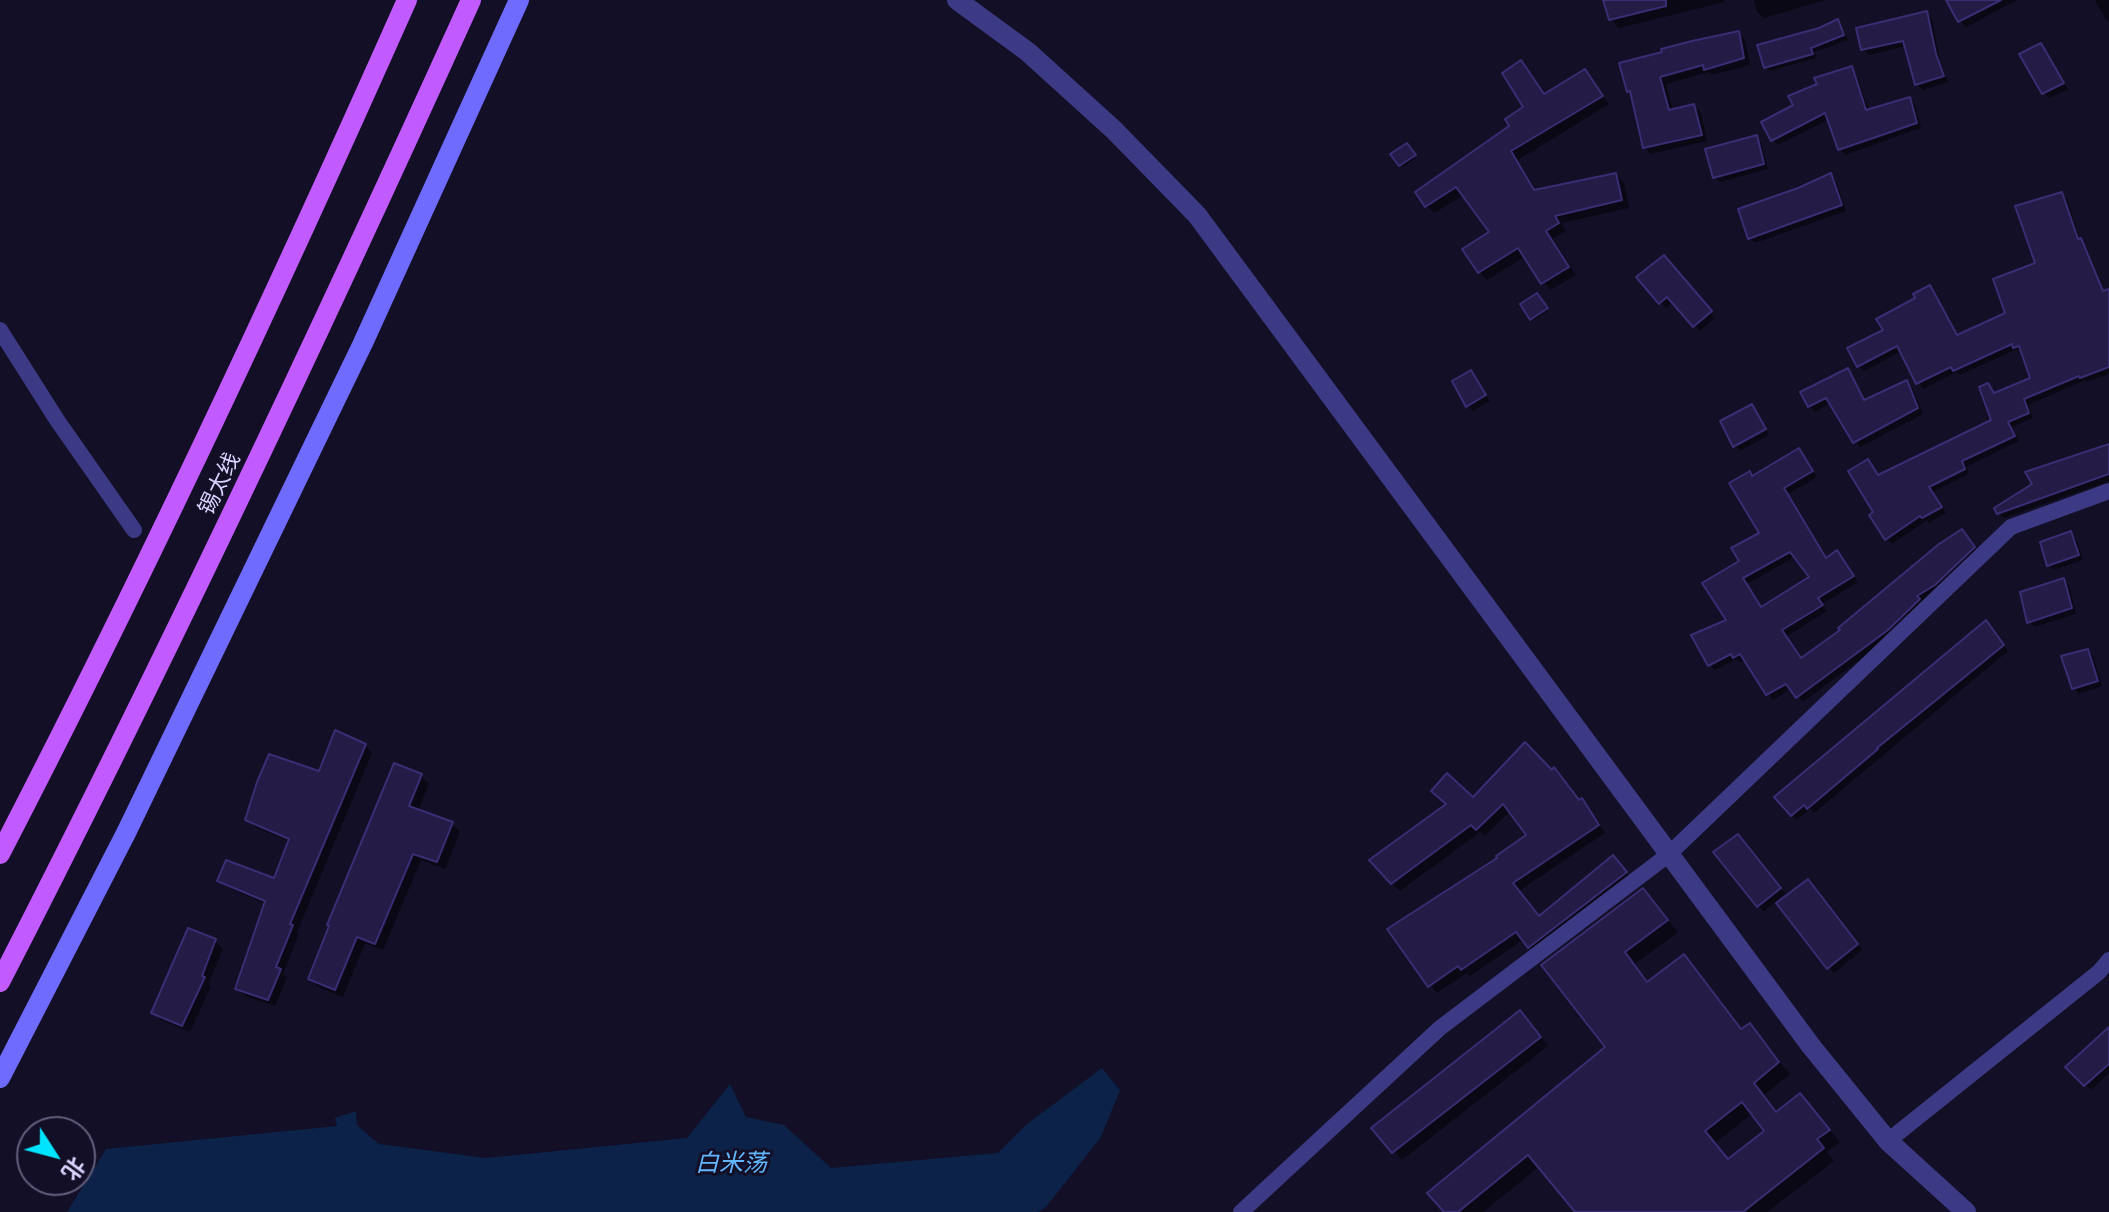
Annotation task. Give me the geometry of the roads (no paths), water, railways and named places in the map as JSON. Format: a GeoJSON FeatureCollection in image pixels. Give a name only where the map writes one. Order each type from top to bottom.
{"type":"FeatureCollection","features":[{"type":"Feature","properties":{"kind":"main road","name":"锡太线"},"geometry":{"type":"LineString","coordinates":[[0,854],[288,267],[407,0]]}},
{"type":"Feature","properties":{"kind":"main road","name":"锡太线"},"geometry":{"type":"LineString","coordinates":[[0,982],[87,813],[310,353],[471,0]]}},
{"type":"Feature","properties":{"kind":"main road"},"geometry":{"type":"LineString","coordinates":[[0,1078],[126,833],[363,343],[519,0]]}},
{"type":"Feature","properties":{"kind":"street"},"geometry":{"type":"LineString","coordinates":[[957,0],[1028,52],[1114,130],[1197,215],[1811,1046],[1888,1141],[1966,1212]]}},
{"type":"Feature","properties":{"kind":"street"},"geometry":{"type":"LineString","coordinates":[[0,330],[57,420],[134,530]]}},
{"type":"Feature","properties":{"kind":"street"},"geometry":{"type":"LineString","coordinates":[[1241,1212],[1440,1028],[1668,855],[2011,527],[2109,491]]}},
{"type":"Feature","properties":{"kind":"street"},"geometry":{"type":"LineString","coordinates":[[1888,1141],[2099,972],[2109,960]]}},
{"type":"Feature","properties":{"kind":"water","name":"白米荡"},"geometry":{"type":"Polygon","coordinates":[[[1102,1068],[1120,1090],[1101,1137],[1046,1207],[1038,1212],[67,1212],[77,1196],[96,1196],[96,1165],[106,1149],[337,1126],[335,1118],[356,1111],[357,1125],[379,1144],[486,1158],[687,1138],[730,1084],[746,1117],[784,1125],[831,1168],[998,1153],[1027,1124],[1102,1068]]]}}]}
